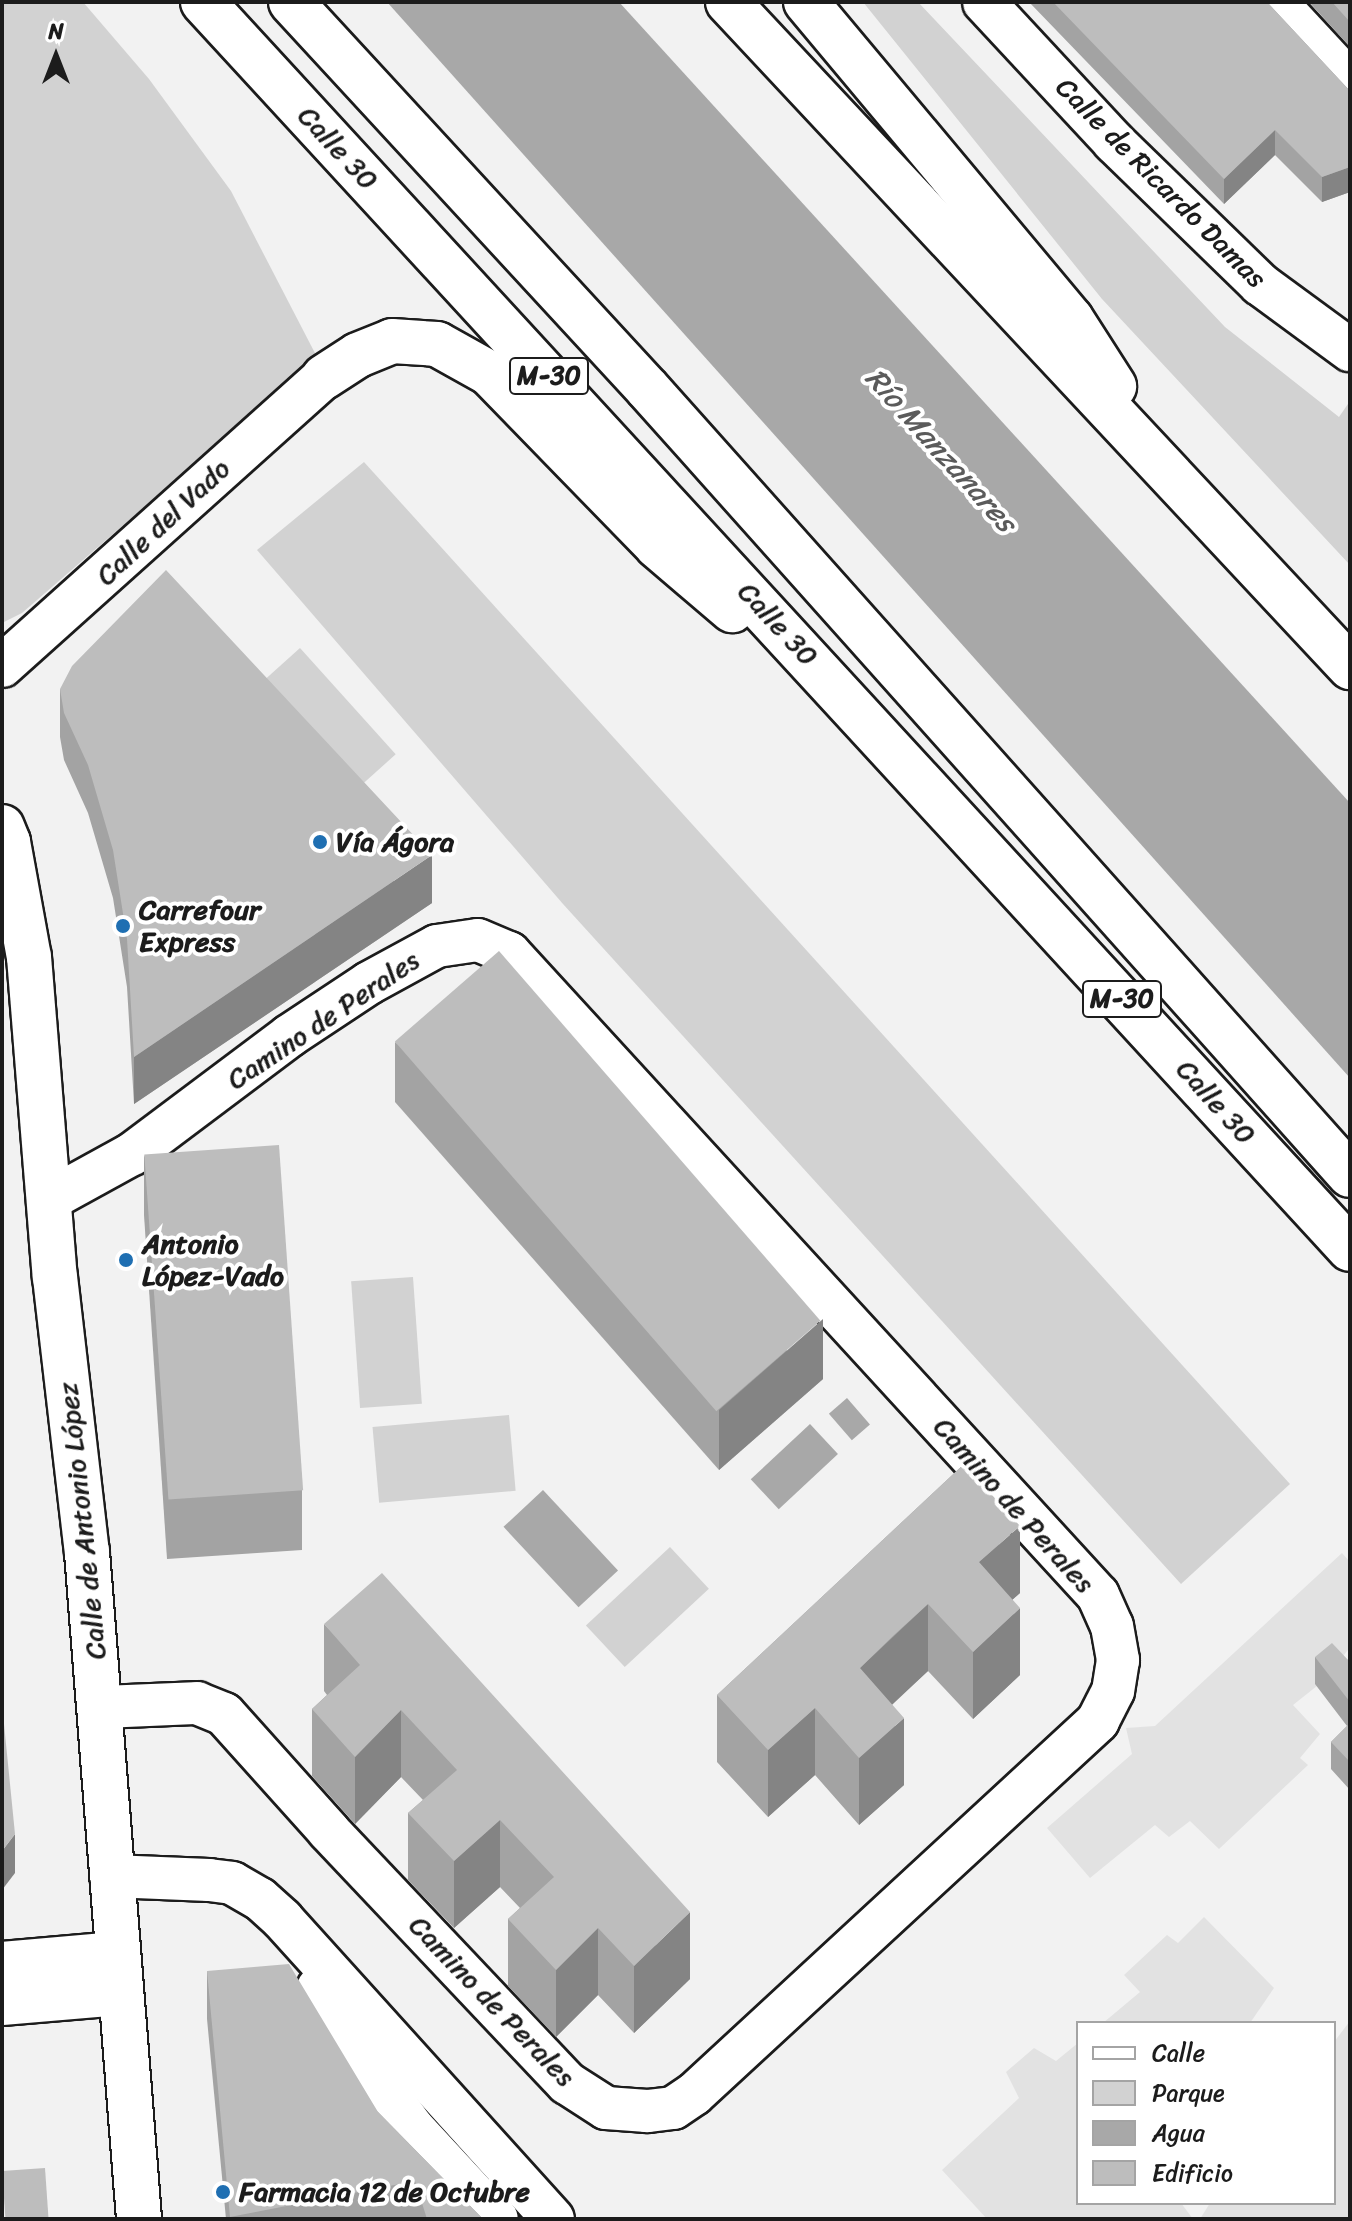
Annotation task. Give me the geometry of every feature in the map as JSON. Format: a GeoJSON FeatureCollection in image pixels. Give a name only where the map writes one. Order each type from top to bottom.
{"type":"FeatureCollection","features":[{"type":"Feature","properties":{"kind":"main road","name":"Calle 30"},"geometry":{"type":"LineString","coordinates":[[203,2],[895,750],[1350,1249]]}},
{"type":"Feature","properties":{"kind":"main road"},"geometry":{"type":"LineString","coordinates":[[291,2],[647,388],[1350,1175]]}},
{"type":"Feature","properties":{"kind":"main road"},"geometry":{"type":"LineString","coordinates":[[728,2],[1350,667]]}},
{"type":"Feature","properties":{"kind":"main road"},"geometry":{"type":"LineString","coordinates":[[806,2],[1071,319],[1176,482]]}},
{"type":"Feature","properties":{"kind":"main road"},"geometry":{"type":"LineString","coordinates":[[324,377],[358,355],[392,341],[437,344],[489,373],[657,546],[895,750]]}},
{"type":"Feature","properties":{"kind":"main road","name":"Calle de Antonio López"},"geometry":{"type":"LineString","coordinates":[[2,827],[8,842],[29,957],[100,1707],[139,2219]]}},
{"type":"Feature","properties":{"kind":"street","name":"Calle de Ricardo Damas"},"geometry":{"type":"LineString","coordinates":[[984,2],[1114,142],[1260,284],[1350,350]]}},
{"type":"Feature","properties":{"kind":"street"},"geometry":{"type":"LineString","coordinates":[[1276,2],[1350,82]]}},
{"type":"Feature","properties":{"kind":"street","name":"Calle del Vado"},"geometry":{"type":"LineString","coordinates":[[2,666],[324,377]]}},
{"type":"Feature","properties":{"kind":"street","name":"Camino de Perales"},"geometry":{"type":"LineString","coordinates":[[50,1199],[132,1154],[289,1036],[369,983],[437,946],[478,940],[509,953],[1098,1595],[1112,1626],[1118,1660],[1113,1691],[1098,1721],[694,2094],[673,2108],[647,2111],[606,2108],[567,2083],[329,1831],[224,1714],[197,1703],[100,1707]]}},
{"type":"Feature","properties":{"kind":"street"},"geometry":{"type":"LineString","coordinates":[[111,1876],[183,1876],[232,1883],[260,1899],[553,2219]]}},
{"type":"Feature","properties":{"kind":"street"},"geometry":{"type":"LineString","coordinates":[[304,1945],[330,2014],[412,2127],[497,2219]]}},
{"type":"Feature","properties":{"kind":"street"},"geometry":{"type":"LineString","coordinates":[[2,1963],[118,1973]]}},
{"type":"Feature","properties":{"kind":"street"},"geometry":{"type":"LineString","coordinates":[[2,2004],[118,1973]]}},
{"type":"Feature","properties":{"kind":"shaded area"},"geometry":{"type":"Polygon","coordinates":[[[1342,1553],[1350,1562],[1350,1647],[1327,1678],[1293,1705],[1320,1734],[1300,1758],[1308,1765],[1219,1849],[1190,1821],[1169,1837],[1155,1825],[1090,1878],[1047,1828],[1132,1754],[1126,1728],[1155,1726],[1342,1553]]]}},
{"type":"Feature","properties":{"kind":"shaded area"},"geometry":{"type":"Polygon","coordinates":[[[1204,1917],[1274,1988],[1251,2021],[1105,2021],[1140,1992],[1124,1975],[1167,1935],[1178,1943],[1204,1917]]]}},
{"type":"Feature","properties":{"kind":"shaded area"},"geometry":{"type":"Polygon","coordinates":[[[1350,2021],[1350,2219],[1200,2219],[1209,2205],[1336,2205],[1336,2039],[1350,2021]]]}},
{"type":"Feature","properties":{"kind":"shaded area"},"geometry":{"type":"Polygon","coordinates":[[[1076,2045],[1076,2205],[1182,2205],[1193,2219],[987,2219],[942,2170],[1019,2098],[1006,2072],[1034,2048],[1056,2061],[1076,2045]]]}},
{"type":"Feature","properties":{"kind":"green space"},"geometry":{"type":"Polygon","coordinates":[[[2,2],[83,2],[149,79],[231,191],[317,357],[22,613],[2,623],[2,2]]]}},
{"type":"Feature","properties":{"kind":"green space"},"geometry":{"type":"Polygon","coordinates":[[[863,2],[918,2],[1225,327],[1339,417],[1350,401],[1350,565],[1102,299],[863,2]]]}},
{"type":"Feature","properties":{"kind":"green space"},"geometry":{"type":"Polygon","coordinates":[[[364,462],[1290,1484],[1181,1584],[563,904],[257,550],[364,462]]]}},
{"type":"Feature","properties":{"kind":"green space"},"geometry":{"type":"Polygon","coordinates":[[[300,648],[396,754],[355,791],[259,685],[300,648]]]}},
{"type":"Feature","properties":{"kind":"green space"},"geometry":{"type":"Polygon","coordinates":[[[413,1277],[422,1404],[360,1408],[351,1281],[413,1277]]]}},
{"type":"Feature","properties":{"kind":"green space"},"geometry":{"type":"Polygon","coordinates":[[[509,1415],[516,1491],[379,1503],[373,1427],[509,1415]]]}},
{"type":"Feature","properties":{"kind":"green space"},"geometry":{"type":"Polygon","coordinates":[[[670,1547],[709,1589],[625,1667],[586,1625],[670,1547]]]}},
{"type":"Feature","properties":{"kind":"water","name":"Río Manzanares"},"geometry":{"type":"Polygon","coordinates":[[[387,2],[619,2],[1350,803],[1350,1078],[387,2]]]}},
{"type":"Feature","properties":{"kind":"water"},"geometry":{"type":"Polygon","coordinates":[[[847,1398],[870,1424],[852,1440],[829,1414],[847,1398]]]}},
{"type":"Feature","properties":{"kind":"water"},"geometry":{"type":"Polygon","coordinates":[[[810,1424],[838,1454],[779,1509],[751,1479],[810,1424]]]}},
{"type":"Feature","properties":{"kind":"water"},"geometry":{"type":"Polygon","coordinates":[[[543,1490],[618,1570],[579,1607],[504,1527],[543,1490]]]}},
{"type":"Feature","properties":{"kind":"building"},"geometry":{"type":"Polygon","coordinates":[[[1053,2],[1267,2],[1350,91],[1350,167],[1322,177],[1275,130],[1224,179],[1053,2]]]}},
{"type":"Feature","properties":{"kind":"building"},"geometry":{"type":"Polygon","coordinates":[[[1332,2],[1350,2],[1350,22],[1332,2]]]}},
{"type":"Feature","properties":{"kind":"building","name":"Vía Ágora"},"geometry":{"type":"Polygon","coordinates":[[[166,570],[432,855],[134,1057],[127,939],[113,850],[88,765],[64,713],[60,689],[72,666],[166,570]]]}},
{"type":"Feature","properties":{"kind":"building"},"geometry":{"type":"Polygon","coordinates":[[[499,951],[820,1321],[716,1411],[395,1042],[499,951]]]}},
{"type":"Feature","properties":{"kind":"building"},"geometry":{"type":"Polygon","coordinates":[[[279,1145],[303,1490],[168,1500],[144,1154],[279,1145]]]}},
{"type":"Feature","properties":{"kind":"building"},"geometry":{"type":"Polygon","coordinates":[[[964,1464],[1020,1526],[979,1562],[1020,1608],[973,1652],[928,1604],[894,1635],[860,1668],[904,1718],[859,1758],[815,1708],[768,1750],[717,1695],[964,1464]]]}},
{"type":"Feature","properties":{"kind":"building"},"geometry":{"type":"Polygon","coordinates":[[[382,1573],[690,1912],[634,1966],[598,1928],[556,1970],[508,1919],[554,1877],[500,1820],[454,1861],[408,1813],[457,1770],[401,1710],[355,1757],[312,1709],[360,1665],[324,1624],[382,1573]]]}},
{"type":"Feature","properties":{"kind":"building"},"geometry":{"type":"Polygon","coordinates":[[[1332,1643],[1350,1662],[1350,1702],[1315,1657],[1332,1643]]]}},
{"type":"Feature","properties":{"kind":"building"},"geometry":{"type":"Polygon","coordinates":[[[2,1704],[15,1834],[2,1851],[2,1704]]]}},
{"type":"Feature","properties":{"kind":"building"},"geometry":{"type":"Polygon","coordinates":[[[1350,1723],[1350,1762],[1331,1742],[1350,1723]]]}},
{"type":"Feature","properties":{"kind":"building"},"geometry":{"type":"Polygon","coordinates":[[[289,1964],[378,2112],[483,2219],[427,2219],[415,2181],[230,2217],[207,1971],[289,1964]]]}},
{"type":"Feature","properties":{"kind":"building"},"geometry":{"type":"Polygon","coordinates":[[[45,2168],[49,2219],[5,2219],[2,2171],[45,2168]]]}},
{"type":"Feature","properties":{"kind":"place","name":"Vía Ágora"},"geometry":{"type":"Point","coordinates":[320,842]}},
{"type":"Feature","properties":{"kind":"place","name":"Carrefour Express"},"geometry":{"type":"Point","coordinates":[123,926]}},
{"type":"Feature","properties":{"kind":"place","name":"Antonio López-Vado"},"geometry":{"type":"Point","coordinates":[126,1260]}},
{"type":"Feature","properties":{"kind":"place","name":"Farmacia 12 de Octubre"},"geometry":{"type":"Point","coordinates":[223,2192]}}]}
